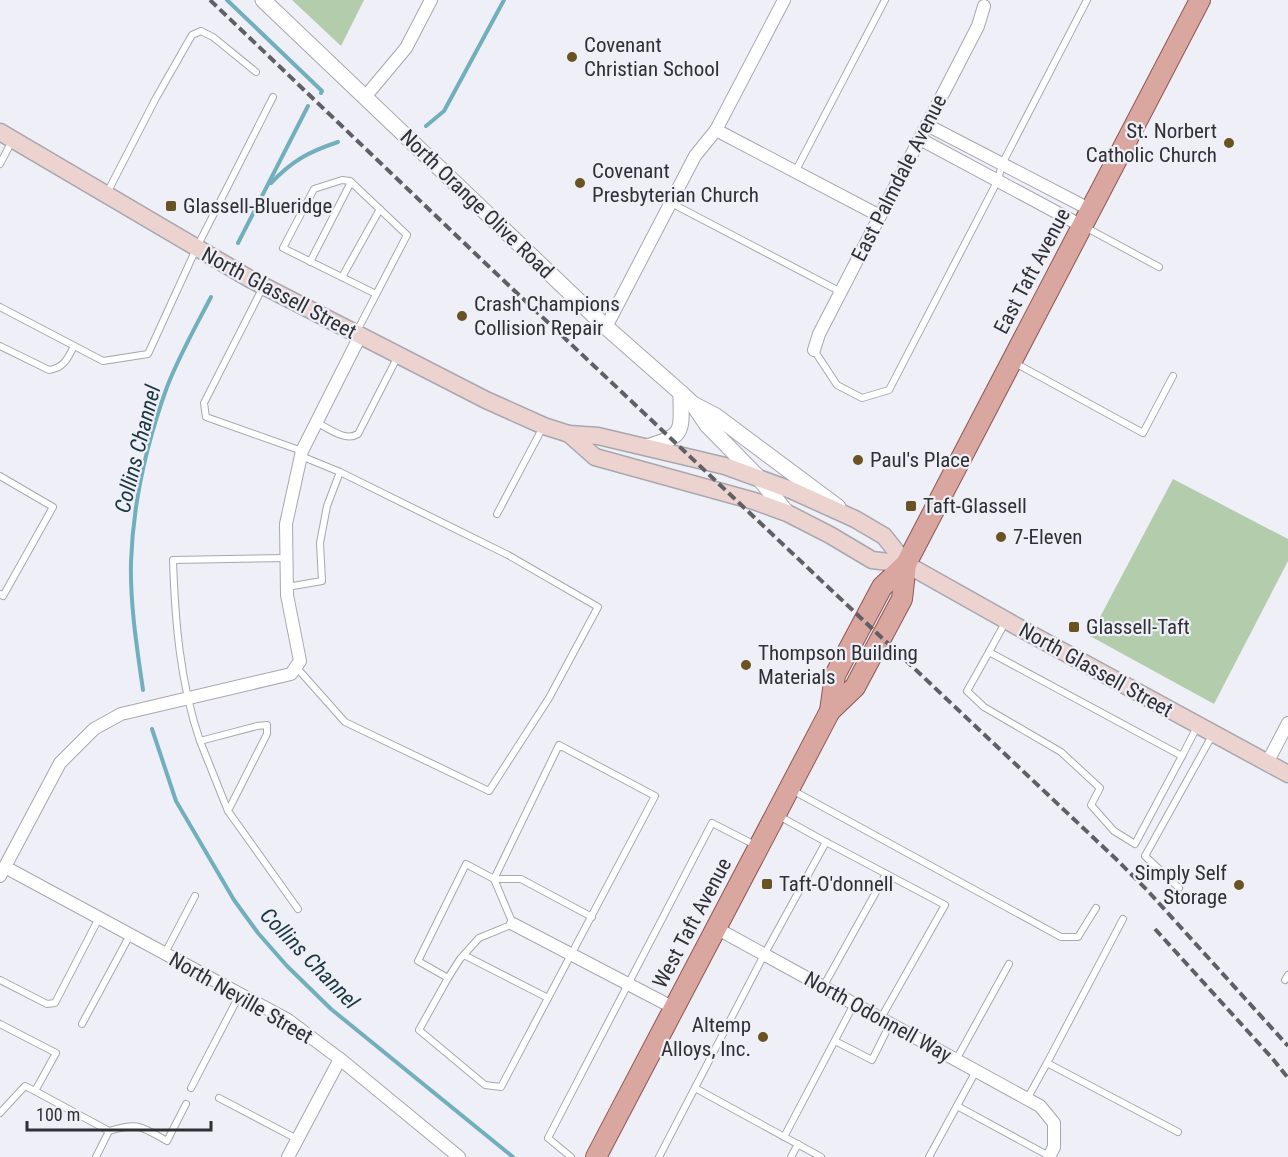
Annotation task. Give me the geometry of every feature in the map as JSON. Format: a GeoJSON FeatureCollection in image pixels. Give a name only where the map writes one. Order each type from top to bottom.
{"type":"FeatureCollection","features":[{"type":"Feature","properties":{"kind":"main road","name":"East Taft Avenue"},"geometry":{"type":"LineString","coordinates":[[906,564],[1200,0]]}},
{"type":"Feature","properties":{"kind":"main road","name":"North Glassell Street"},"geometry":{"type":"LineString","coordinates":[[6,136],[107,194],[195,249],[486,400],[544,426],[569,434],[598,436],[725,466],[758,477],[855,519],[884,536],[906,564],[1288,774]]}},
{"type":"Feature","properties":{"kind":"main road","name":"North Glassell Street"},"geometry":{"type":"LineString","coordinates":[[569,434],[595,457],[730,493],[787,513],[872,560],[906,564]]}},
{"type":"Feature","properties":{"kind":"main road","name":"West Taft Avenue"},"geometry":{"type":"LineString","coordinates":[[596,1157],[830,711],[855,687],[902,599],[906,564]]}},
{"type":"Feature","properties":{"kind":"street","name":"North Orange Olive Road"},"geometry":{"type":"LineString","coordinates":[[263,0],[606,327],[693,404],[707,425],[758,477],[787,513]]}},
{"type":"Feature","properties":{"kind":"street"},"geometry":{"type":"LineString","coordinates":[[364,97],[406,48],[431,0]]}},
{"type":"Feature","properties":{"kind":"street"},"geometry":{"type":"LineString","coordinates":[[606,327],[695,156],[716,130],[784,0]]}},
{"type":"Feature","properties":{"kind":"street","name":"East Palmdale Avenue"},"geometry":{"type":"LineString","coordinates":[[814,350],[819,334],[978,26],[984,6]]}},
{"type":"Feature","properties":{"kind":"street"},"geometry":{"type":"LineString","coordinates":[[927,125],[1002,164],[1087,218]]}},
{"type":"Feature","properties":{"kind":"street"},"geometry":{"type":"LineString","coordinates":[[716,130],[880,216]]}},
{"type":"Feature","properties":{"kind":"street"},"geometry":{"type":"LineString","coordinates":[[920,139],[998,180],[1087,218]]}},
{"type":"Feature","properties":{"kind":"street"},"geometry":{"type":"LineString","coordinates":[[2,871],[60,763],[94,729],[121,714],[291,674],[297,668],[300,661],[287,587],[286,524],[302,454],[358,334]]}},
{"type":"Feature","properties":{"kind":"street"},"geometry":{"type":"LineString","coordinates":[[646,447],[668,440],[679,432],[681,393]]}},
{"type":"Feature","properties":{"kind":"street","name":"North Orange Olive Road"},"geometry":{"type":"LineString","coordinates":[[693,404],[716,416],[855,519]]}},
{"type":"Feature","properties":{"kind":"street"},"geometry":{"type":"LineString","coordinates":[[1267,763],[1288,723]]}},
{"type":"Feature","properties":{"kind":"street","name":"North Neville Street"},"geometry":{"type":"LineString","coordinates":[[2,871],[130,934],[288,1020],[340,1059],[458,1157]]}},
{"type":"Feature","properties":{"kind":"street"},"geometry":{"type":"LineString","coordinates":[[513,924],[674,1008]]}},
{"type":"Feature","properties":{"kind":"street","name":"North Odonnell Way"},"geometry":{"type":"LineString","coordinates":[[716,928],[1040,1106],[1054,1123],[1054,1147],[1049,1157]]}},
{"type":"Feature","properties":{"kind":"street"},"geometry":{"type":"LineString","coordinates":[[288,1157],[340,1059]]}},
{"type":"Feature","properties":{"kind":"lane"},"geometry":{"type":"LineString","coordinates":[[795,172],[885,0]]}},
{"type":"Feature","properties":{"kind":"lane"},"geometry":{"type":"LineString","coordinates":[[814,350],[837,385],[862,398],[889,390],[998,180],[1002,164],[1087,0]]}},
{"type":"Feature","properties":{"kind":"lane"},"geometry":{"type":"LineString","coordinates":[[107,194],[156,98],[192,35],[201,31],[213,37],[256,72]]}},
{"type":"Feature","properties":{"kind":"lane"},"geometry":{"type":"LineString","coordinates":[[0,307],[103,361],[148,354],[195,249],[273,97]]}},
{"type":"Feature","properties":{"kind":"lane"},"geometry":{"type":"LineString","coordinates":[[0,164],[6,136]]}},
{"type":"Feature","properties":{"kind":"lane"},"geometry":{"type":"LineString","coordinates":[[358,334],[407,235],[351,182],[342,180],[314,189],[283,248],[376,294]]}},
{"type":"Feature","properties":{"kind":"lane"},"geometry":{"type":"LineString","coordinates":[[310,262],[351,182]]}},
{"type":"Feature","properties":{"kind":"lane"},"geometry":{"type":"LineString","coordinates":[[670,203],[841,292]]}},
{"type":"Feature","properties":{"kind":"lane"},"geometry":{"type":"LineString","coordinates":[[342,278],[380,209]]}},
{"type":"Feature","properties":{"kind":"lane"},"geometry":{"type":"LineString","coordinates":[[1087,218],[1158,267]]}},
{"type":"Feature","properties":{"kind":"lane"},"geometry":{"type":"LineString","coordinates":[[263,286],[204,404],[206,417],[302,454],[340,472],[508,555],[598,608],[549,698],[489,791],[345,722],[297,668]]}},
{"type":"Feature","properties":{"kind":"lane"},"geometry":{"type":"LineString","coordinates":[[0,346],[49,370],[58,369],[65,363],[74,346]]}},
{"type":"Feature","properties":{"kind":"lane"},"geometry":{"type":"LineString","coordinates":[[316,422],[346,437],[358,434],[398,355]]}},
{"type":"Feature","properties":{"kind":"lane"},"geometry":{"type":"LineString","coordinates":[[1012,362],[1143,433],[1173,376]]}},
{"type":"Feature","properties":{"kind":"lane"},"geometry":{"type":"LineString","coordinates":[[497,514],[544,426]]}},
{"type":"Feature","properties":{"kind":"lane"},"geometry":{"type":"LineString","coordinates":[[287,587],[322,581],[320,543],[327,506],[340,472]]}},
{"type":"Feature","properties":{"kind":"lane"},"geometry":{"type":"LineString","coordinates":[[0,476],[53,507],[3,596],[0,594]]}},
{"type":"Feature","properties":{"kind":"lane"},"geometry":{"type":"LineString","coordinates":[[287,558],[173,560],[175,610],[182,667],[200,741],[228,811],[298,909]]}},
{"type":"Feature","properties":{"kind":"lane"},"geometry":{"type":"LineString","coordinates":[[1006,621],[967,691],[984,707],[1069,759],[1100,788],[1091,805],[1114,831],[1135,844],[1198,725]]}},
{"type":"Feature","properties":{"kind":"lane"},"geometry":{"type":"LineString","coordinates":[[989,652],[1182,756]]}},
{"type":"Feature","properties":{"kind":"lane"},"geometry":{"type":"LineString","coordinates":[[200,741],[267,725],[267,734],[228,811]]}},
{"type":"Feature","properties":{"kind":"lane"},"geometry":{"type":"LineString","coordinates":[[1179,888],[1145,856],[1214,734]]}},
{"type":"Feature","properties":{"kind":"lane"},"geometry":{"type":"LineString","coordinates":[[559,745],[656,796],[501,1087],[485,1085],[419,1030],[448,978],[479,938],[513,924],[494,879],[559,745]]}},
{"type":"Feature","properties":{"kind":"lane"},"geometry":{"type":"LineString","coordinates":[[789,788],[1061,937],[1078,937],[1096,908]]}},
{"type":"Feature","properties":{"kind":"lane"},"geometry":{"type":"LineString","coordinates":[[776,814],[945,905],[886,1021],[872,1060],[835,1041]]}},
{"type":"Feature","properties":{"kind":"lane"},"geometry":{"type":"LineString","coordinates":[[571,1157],[548,1138],[712,823],[759,847]]}},
{"type":"Feature","properties":{"kind":"lane"},"geometry":{"type":"LineString","coordinates":[[659,1157],[764,955],[826,842]]}},
{"type":"Feature","properties":{"kind":"lane"},"geometry":{"type":"LineString","coordinates":[[448,978],[418,961],[466,864],[494,879],[521,879],[592,917]]}},
{"type":"Feature","properties":{"kind":"lane"},"geometry":{"type":"LineString","coordinates":[[823,987],[886,874]]}},
{"type":"Feature","properties":{"kind":"lane"},"geometry":{"type":"LineString","coordinates":[[165,953],[195,896]]}},
{"type":"Feature","properties":{"kind":"lane"},"geometry":{"type":"LineString","coordinates":[[0,980],[47,1004],[55,1002],[99,918]]}},
{"type":"Feature","properties":{"kind":"lane"},"geometry":{"type":"LineString","coordinates":[[1027,1099],[1123,919]]}},
{"type":"Feature","properties":{"kind":"lane"},"geometry":{"type":"LineString","coordinates":[[82,1024],[130,934]]}},
{"type":"Feature","properties":{"kind":"lane"},"geometry":{"type":"LineString","coordinates":[[464,955],[548,998]]}},
{"type":"Feature","properties":{"kind":"lane"},"geometry":{"type":"LineString","coordinates":[[956,1060],[1009,964]]}},
{"type":"Feature","properties":{"kind":"lane"},"geometry":{"type":"LineString","coordinates":[[191,1088],[240,994]]}},
{"type":"Feature","properties":{"kind":"lane"},"geometry":{"type":"LineString","coordinates":[[784,1137],[854,1004]]}},
{"type":"Feature","properties":{"kind":"lane"},"geometry":{"type":"LineString","coordinates":[[0,1024],[56,1053],[35,1091]]}},
{"type":"Feature","properties":{"kind":"lane"},"geometry":{"type":"LineString","coordinates":[[1047,1063],[1178,1132]]}},
{"type":"Feature","properties":{"kind":"lane"},"geometry":{"type":"LineString","coordinates":[[929,1157],[976,1071]]}},
{"type":"Feature","properties":{"kind":"lane"},"geometry":{"type":"LineString","coordinates":[[0,1113],[25,1086],[109,1131]]}},
{"type":"Feature","properties":{"kind":"lane"},"geometry":{"type":"LineString","coordinates":[[695,1088],[821,1157]]}},
{"type":"Feature","properties":{"kind":"lane"},"geometry":{"type":"LineString","coordinates":[[219,1098],[297,1139]]}},
{"type":"Feature","properties":{"kind":"lane"},"geometry":{"type":"LineString","coordinates":[[96,1157],[109,1131],[131,1124],[167,1141],[186,1104]]}},
{"type":"Feature","properties":{"kind":"lane"},"geometry":{"type":"LineString","coordinates":[[957,1106],[1049,1157]]}},
{"type":"Feature","properties":{"kind":"lane"},"geometry":{"type":"LineString","coordinates":[[791,1157],[798,1144]]}},
{"type":"Feature","properties":{"kind":"green space"},"geometry":{"type":"Polygon","coordinates":[[[292,0],[364,0],[341,46],[292,0]]]}},
{"type":"Feature","properties":{"kind":"green space"},"geometry":{"type":"Polygon","coordinates":[[[1173,479],[1288,539],[1288,561],[1214,704],[1090,636],[1173,479]]]}},
{"type":"Feature","properties":{"kind":"waterway","name":"Collins Channel"},"geometry":{"type":"LineString","coordinates":[[227,0],[322,91],[321,93]]}},
{"type":"Feature","properties":{"kind":"waterway"},"geometry":{"type":"LineString","coordinates":[[426,126],[444,111],[504,0]]}},
{"type":"Feature","properties":{"kind":"waterway","name":"Collins Channel"},"geometry":{"type":"LineString","coordinates":[[238,243],[308,106]]}},
{"type":"Feature","properties":{"kind":"waterway"},"geometry":{"type":"LineString","coordinates":[[271,183],[301,158],[338,142]]}},
{"type":"Feature","properties":{"kind":"waterway","name":"Collins Channel"},"geometry":{"type":"LineString","coordinates":[[143,690],[134,626],[131,578],[132,540],[138,495],[147,451],[167,387],[211,297]]}},
{"type":"Feature","properties":{"kind":"waterway","name":"Collins Channel"},"geometry":{"type":"LineString","coordinates":[[152,729],[176,801],[234,900],[258,933],[287,966],[331,1009],[513,1157]]}},
{"type":"Feature","properties":{"kind":"railway"},"geometry":{"type":"LineString","coordinates":[[210,0],[1116,859],[1147,890],[1288,1046]]}},
{"type":"Feature","properties":{"kind":"railway"},"geometry":{"type":"LineString","coordinates":[[1155,929],[1288,1078]]}},
{"type":"Feature","properties":{"kind":"place","name":"Covenant Christian School"},"geometry":{"type":"Point","coordinates":[572,57]}},
{"type":"Feature","properties":{"kind":"place","name":"St. Norbert Catholic Church"},"geometry":{"type":"Point","coordinates":[1229,143]}},
{"type":"Feature","properties":{"kind":"place","name":"Covenant Presbyterian Church"},"geometry":{"type":"Point","coordinates":[580,183]}},
{"type":"Feature","properties":{"kind":"place","name":"Glassell-Blueridge"},"geometry":{"type":"Point","coordinates":[171,206]}},
{"type":"Feature","properties":{"kind":"place","name":"Crash Champions Collision Repair"},"geometry":{"type":"Point","coordinates":[462,316]}},
{"type":"Feature","properties":{"kind":"place","name":"Paul's Place"},"geometry":{"type":"Point","coordinates":[858,460]}},
{"type":"Feature","properties":{"kind":"place","name":"Taft-Glassell"},"geometry":{"type":"Point","coordinates":[911,506]}},
{"type":"Feature","properties":{"kind":"place","name":"7-Eleven"},"geometry":{"type":"Point","coordinates":[1001,537]}},
{"type":"Feature","properties":{"kind":"place","name":"Glassell-Taft"},"geometry":{"type":"Point","coordinates":[1074,627]}},
{"type":"Feature","properties":{"kind":"place","name":"Thompson Building Materials"},"geometry":{"type":"Point","coordinates":[746,665]}},
{"type":"Feature","properties":{"kind":"place","name":"Taft-O'donnell"},"geometry":{"type":"Point","coordinates":[767,884]}},
{"type":"Feature","properties":{"kind":"place","name":"Simply Self Storage"},"geometry":{"type":"Point","coordinates":[1239,885]}},
{"type":"Feature","properties":{"kind":"place","name":"Altemp Alloys, Inc."},"geometry":{"type":"Point","coordinates":[763,1037]}}]}
